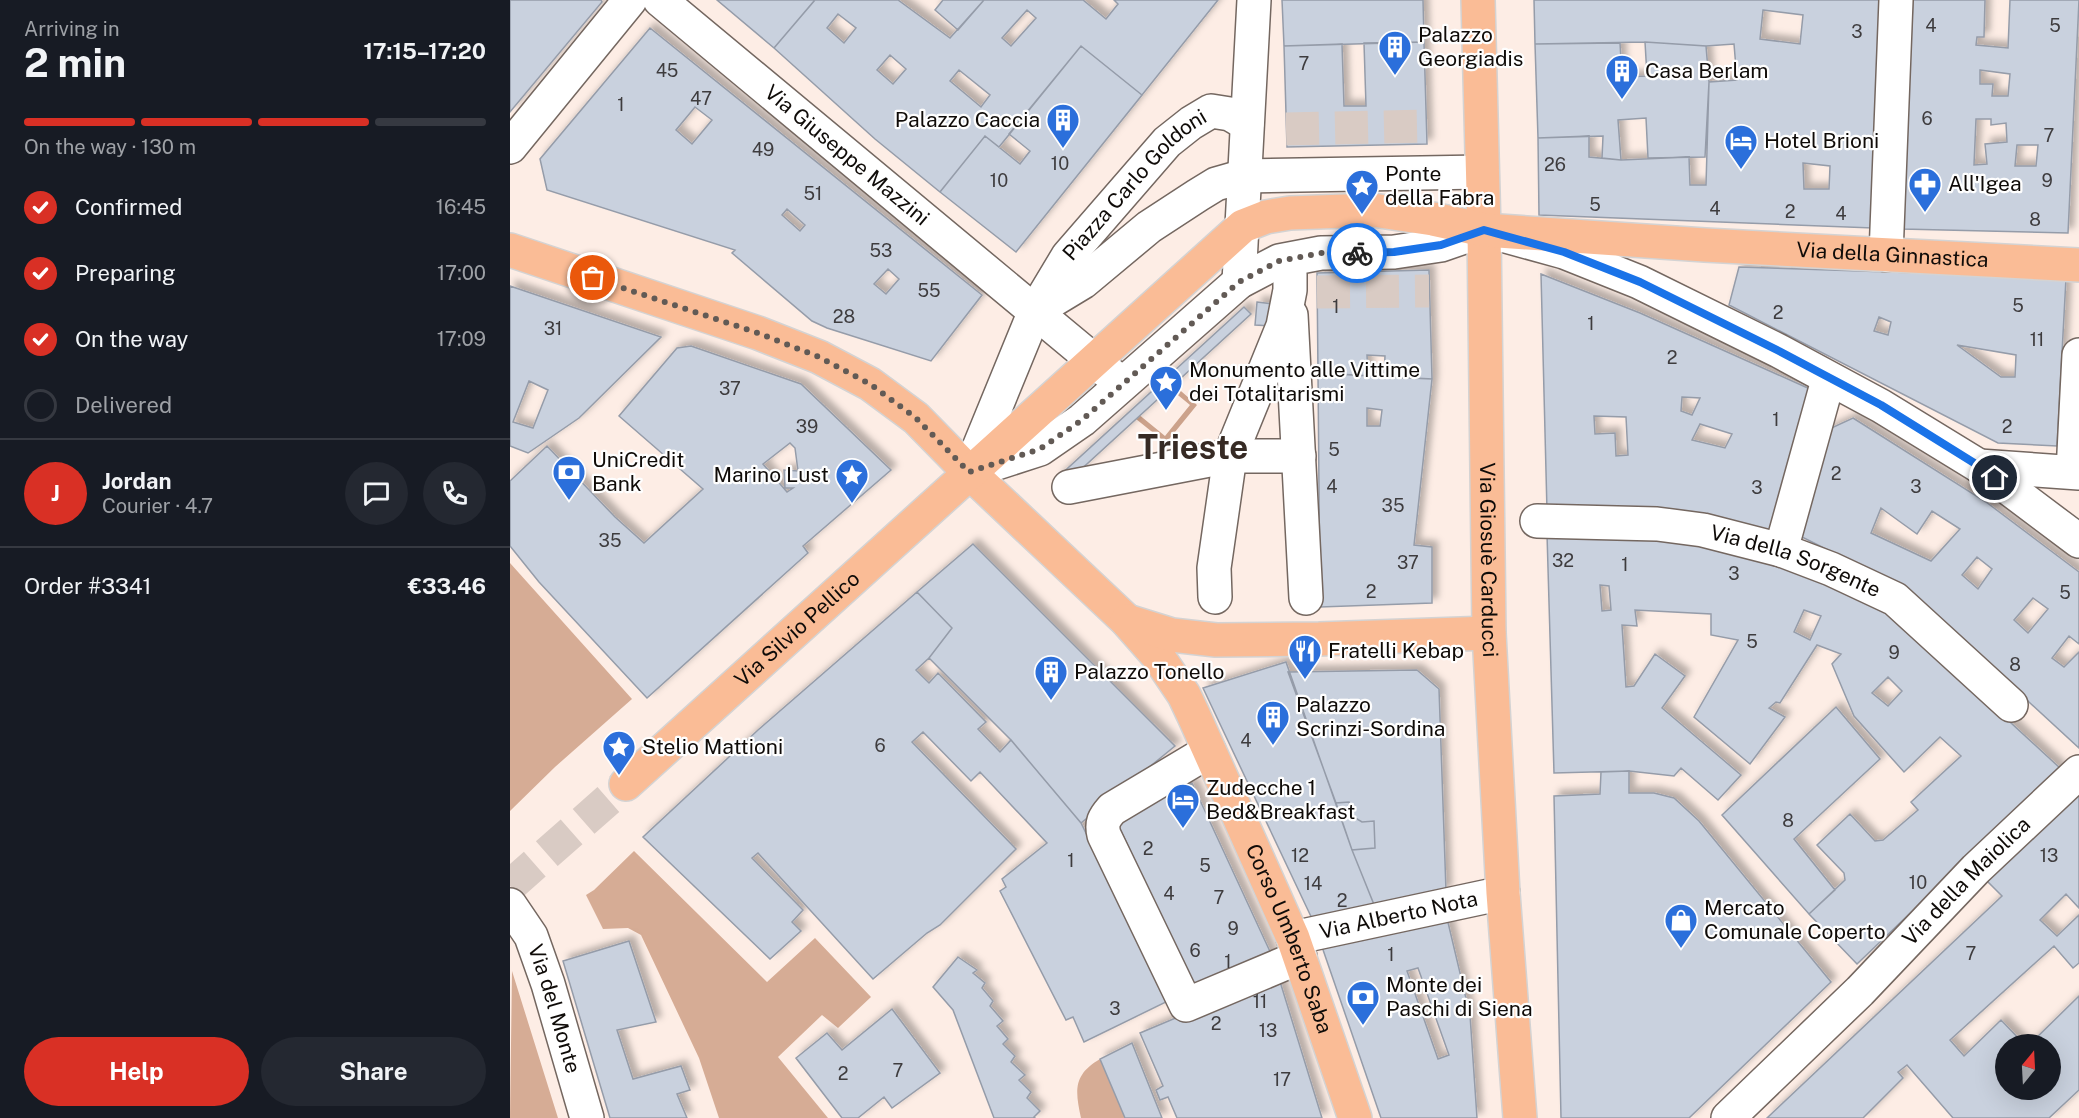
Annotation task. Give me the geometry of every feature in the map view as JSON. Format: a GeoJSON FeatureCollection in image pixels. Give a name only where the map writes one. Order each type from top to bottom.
{"type":"FeatureCollection","features":[{"type":"Feature","properties":{"kind":"main road","name":"Via Giosuè Carducci"},"geometry":{"type":"LineString","coordinates":[[1478,0],[1484,230],[1489,633],[1503,893],[1520,1118]]}},
{"type":"Feature","properties":{"kind":"main road"},"geometry":{"type":"LineString","coordinates":[[969,472],[1244,226],[1266,217],[1290,213],[1373,210],[1484,230]]}},
{"type":"Feature","properties":{"kind":"main road","name":"Via della Ginnastica"},"geometry":{"type":"LineString","coordinates":[[1484,230],[1705,245],[2079,265]]}},
{"type":"Feature","properties":{"kind":"main road"},"geometry":{"type":"LineString","coordinates":[[510,250],[758,333],[819,357],[870,384],[916,418],[969,472],[1127,621],[1172,635],[1216,640],[1489,633]]}},
{"type":"Feature","properties":{"kind":"main road","name":"Via Silvio Pellico"},"geometry":{"type":"LineString","coordinates":[[626,784],[969,472]]}},
{"type":"Feature","properties":{"kind":"main road","name":"Corso Umberto Saba"},"geometry":{"type":"LineString","coordinates":[[1127,621],[1157,655],[1184,695],[1297,947],[1355,1118]]}},
{"type":"Feature","properties":{"kind":"street"},"geometry":{"type":"LineString","coordinates":[[510,147],[630,0]]}},
{"type":"Feature","properties":{"kind":"street","name":"Via Giuseppe Mazzini"},"geometry":{"type":"LineString","coordinates":[[660,0],[1035,311]]}},
{"type":"Feature","properties":{"kind":"street"},"geometry":{"type":"LineString","coordinates":[[1247,124],[1254,0]]}},
{"type":"Feature","properties":{"kind":"street"},"geometry":{"type":"LineString","coordinates":[[1886,255],[1896,0]]}},
{"type":"Feature","properties":{"kind":"street","name":"Piazza Carlo Goldoni"},"geometry":{"type":"LineString","coordinates":[[969,472],[1035,311],[1068,256],[1167,142],[1211,111],[1230,114],[1247,124],[1244,226],[1280,285]]}},
{"type":"Feature","properties":{"kind":"street"},"geometry":{"type":"LineString","coordinates":[[1244,176],[1482,172]]}},
{"type":"Feature","properties":{"kind":"street","name":"Piazza Carlo Goldoni"},"geometry":{"type":"LineString","coordinates":[[1035,311],[1083,282],[1149,227],[1216,183],[1244,176]]}},
{"type":"Feature","properties":{"kind":"street"},"geometry":{"type":"LineString","coordinates":[[1215,597],[1214,568],[1230,456],[1283,326],[1279,261],[1321,253],[1394,252],[1441,245],[1484,230],[1564,252],[1640,282],[1779,351],[1881,405],[1979,466],[2079,541]]}},
{"type":"Feature","properties":{"kind":"street"},"geometry":{"type":"LineString","coordinates":[[969,472],[1040,449],[1082,420],[1123,384],[1280,285]]}},
{"type":"Feature","properties":{"kind":"street"},"geometry":{"type":"LineString","coordinates":[[1280,285],[1299,456],[1306,598]]}},
{"type":"Feature","properties":{"kind":"street"},"geometry":{"type":"LineString","coordinates":[[1035,311],[1123,384]]}},
{"type":"Feature","properties":{"kind":"street"},"geometry":{"type":"LineString","coordinates":[[1979,466],[2076,473],[2079,355]]}},
{"type":"Feature","properties":{"kind":"street"},"geometry":{"type":"LineString","coordinates":[[1781,550],[1825,391]]}},
{"type":"Feature","properties":{"kind":"street"},"geometry":{"type":"LineString","coordinates":[[1069,487],[1230,456],[1299,456]]}},
{"type":"Feature","properties":{"kind":"street","name":"Via della Sorgente"},"geometry":{"type":"LineString","coordinates":[[1537,521],[1657,524],[1703,530],[1781,550],[1831,569],[1895,599],[2011,705]]}},
{"type":"Feature","properties":{"kind":"street","name":"Via Alberto Nota"},"geometry":{"type":"LineString","coordinates":[[1209,751],[1112,809],[1102,826],[1104,835],[1186,1005],[1297,947],[1503,893]]}},
{"type":"Feature","properties":{"kind":"street","name":"Via della Maiolica"},"geometry":{"type":"LineString","coordinates":[[1728,1118],[1860,991],[1976,869],[2079,772]]}},
{"type":"Feature","properties":{"kind":"street","name":"Via del Monte"},"geometry":{"type":"LineString","coordinates":[[510,905],[531,936],[548,984],[587,1118]]}},
{"type":"Feature","properties":{"kind":"shaded area"},"geometry":{"type":"Polygon","coordinates":[[[1244,307],[1251,314],[1174,385],[1197,405],[1166,443],[1136,419],[1083,468],[1075,461],[1132,409],[1165,436],[1190,405],[1162,382],[1244,307]]]}},
{"type":"Feature","properties":{"kind":"shaded area"},"geometry":{"type":"Polygon","coordinates":[[[510,563],[632,699],[555,767],[510,811],[510,563]]]}},
{"type":"Feature","properties":{"kind":"shaded area"},"geometry":{"type":"Polygon","coordinates":[[[634,851],[767,982],[815,938],[871,997],[838,1028],[822,1015],[778,1057],[828,1118],[719,1118],[699,1058],[641,935],[628,928],[603,929],[586,895],[634,851]]]}},
{"type":"Feature","properties":{"kind":"shaded area"},"geometry":{"type":"Polygon","coordinates":[[[512,971],[558,1118],[510,1118],[512,971]]]}},
{"type":"Feature","properties":{"kind":"shaded area"},"geometry":{"type":"Polygon","coordinates":[[[1100,1059],[1125,1118],[1081,1118],[1078,1084],[1085,1071],[1100,1059]]]}},
{"type":"Feature","properties":{"kind":"building"},"geometry":{"type":"Polygon","coordinates":[[[510,0],[601,0],[602,2],[510,112],[510,0]]]}},
{"type":"Feature","properties":{"kind":"building"},"geometry":{"type":"Polygon","coordinates":[[[717,0],[814,0],[814,1],[774,48],[717,0]]]}},
{"type":"Feature","properties":{"kind":"building"},"geometry":{"type":"Polygon","coordinates":[[[815,0],[898,0],[950,38],[984,0],[1083,0],[1106,19],[1118,4],[1114,0],[1218,0],[1142,95],[1081,46],[999,147],[985,136],[940,192],[875,139],[774,48],[815,0]],[[1027,10],[1002,38],[1011,46],[1036,18],[1027,10]],[[838,14],[827,28],[844,43],[856,28],[838,14]],[[890,55],[877,70],[893,84],[906,69],[890,55]],[[959,70],[950,81],[981,107],[990,95],[959,70]]]}},
{"type":"Feature","properties":{"kind":"building"},"geometry":{"type":"Polygon","coordinates":[[[943,0],[984,0],[958,30],[935,10],[943,0]]]}},
{"type":"Feature","properties":{"kind":"building"},"geometry":{"type":"Polygon","coordinates":[[[1282,0],[1423,0],[1424,42],[1284,46],[1282,0]]]}},
{"type":"Feature","properties":{"kind":"building"},"geometry":{"type":"Polygon","coordinates":[[[1534,0],[1881,0],[1873,228],[1539,215],[1538,138],[1589,136],[1589,157],[1621,160],[1689,157],[1690,185],[1706,185],[1709,82],[1737,80],[1734,44],[1706,46],[1645,42],[1535,44],[1534,0]],[[1763,10],[1760,39],[1800,44],[1803,15],[1763,10]],[[1803,163],[1804,189],[1829,189],[1830,166],[1803,163]]]}},
{"type":"Feature","properties":{"kind":"building"},"geometry":{"type":"Polygon","coordinates":[[[1913,0],[1985,0],[1984,37],[1977,37],[1976,45],[2008,48],[2010,0],[2079,0],[2068,233],[1902,229],[1913,0]],[[1980,70],[1980,84],[1993,84],[1992,96],[2008,96],[2010,74],[1980,70]],[[1976,119],[1974,165],[1987,164],[1985,144],[2007,142],[2006,123],[1991,125],[1991,119],[1976,119]],[[2017,145],[2015,166],[2036,166],[2038,145],[2017,145]]]}},
{"type":"Feature","properties":{"kind":"building"},"geometry":{"type":"Polygon","coordinates":[[[650,28],[982,295],[931,361],[827,328],[812,321],[732,253],[735,250],[547,190],[540,159],[650,28]],[[695,107],[676,130],[692,144],[712,120],[695,107]],[[787,209],[782,215],[800,231],[805,225],[787,209]],[[888,269],[874,284],[886,294],[899,279],[888,269]]]}},
{"type":"Feature","properties":{"kind":"building","name":"Palazzo Georgiadis"},"geometry":{"type":"Polygon","coordinates":[[[1424,42],[1427,144],[1287,147],[1284,46],[1342,44],[1344,106],[1366,106],[1364,43],[1424,42]]]}},
{"type":"Feature","properties":{"kind":"building","name":"Casa Berlam"},"geometry":{"type":"Polygon","coordinates":[[[1645,42],[1706,46],[1709,82],[1705,157],[1648,158],[1646,118],[1618,120],[1621,160],[1602,158],[1603,136],[1538,138],[1535,44],[1620,43],[1622,77],[1647,76],[1645,42]]]}},
{"type":"Feature","properties":{"kind":"building","name":"Palazzo Caccia"},"geometry":{"type":"Polygon","coordinates":[[[1081,46],[1142,95],[1016,252],[940,192],[985,136],[1020,164],[1030,151],[1009,134],[1081,46]]]}},
{"type":"Feature","properties":{"kind":"building"},"geometry":{"type":"Polygon","coordinates":[[[1739,267],[2066,278],[2057,446],[1998,443],[1729,305],[1739,267]],[[1879,317],[1874,331],[1888,335],[1891,322],[1879,317]],[[1957,345],[2001,377],[2015,377],[2016,355],[1957,345]]]}},
{"type":"Feature","properties":{"kind":"building"},"geometry":{"type":"Polygon","coordinates":[[[1429,270],[1432,379],[1384,377],[1385,356],[1367,355],[1368,376],[1318,373],[1317,273],[1429,270]]]}},
{"type":"Feature","properties":{"kind":"building"},"geometry":{"type":"Polygon","coordinates":[[[1541,274],[1640,313],[1810,389],[1770,541],[1547,511],[1541,274]],[[1682,397],[1681,411],[1692,415],[1700,398],[1682,397]],[[1594,416],[1595,434],[1615,433],[1616,456],[1628,455],[1626,417],[1594,416]],[[1700,424],[1692,440],[1725,448],[1732,434],[1700,424]]]}},
{"type":"Feature","properties":{"kind":"building"},"geometry":{"type":"Polygon","coordinates":[[[510,286],[661,337],[579,418],[528,453],[510,446],[510,286]],[[529,381],[513,422],[533,428],[548,390],[529,381]]]}},
{"type":"Feature","properties":{"kind":"building"},"geometry":{"type":"Polygon","coordinates":[[[1257,302],[1273,304],[1272,326],[1255,325],[1257,302]]]}},
{"type":"Feature","properties":{"kind":"building"},"geometry":{"type":"Polygon","coordinates":[[[1244,307],[1251,314],[1065,484],[1057,478],[1244,307]]]}},
{"type":"Feature","properties":{"kind":"building"},"geometry":{"type":"Polygon","coordinates":[[[691,346],[801,384],[891,470],[803,546],[808,553],[647,698],[539,582],[510,546],[510,481],[547,446],[615,517],[644,543],[703,489],[619,416],[677,348],[691,346]],[[790,443],[763,464],[787,492],[793,488],[785,488],[784,470],[798,471],[795,448],[790,443]]]}},
{"type":"Feature","properties":{"kind":"building"},"geometry":{"type":"Polygon","coordinates":[[[1318,373],[1432,379],[1414,545],[1432,547],[1432,603],[1320,607],[1318,373]],[[1367,408],[1367,426],[1380,426],[1382,410],[1367,408]]]}},
{"type":"Feature","properties":{"kind":"building"},"geometry":{"type":"Polygon","coordinates":[[[1853,418],[1986,502],[2079,572],[2079,644],[2069,636],[2052,658],[2064,667],[2079,652],[2079,748],[1906,589],[1802,537],[1827,430],[1853,418]],[[1881,508],[1871,533],[1931,561],[1960,529],[1932,511],[1917,534],[1881,508]],[[1977,557],[1962,575],[1978,589],[1992,569],[1977,557]],[[2033,598],[2014,620],[2028,633],[2048,609],[2033,598]]]}},
{"type":"Feature","properties":{"kind":"building"},"geometry":{"type":"Polygon","coordinates":[[[1547,534],[1701,539],[1789,562],[1885,607],[2061,769],[1857,964],[1809,914],[1845,880],[1844,873],[1817,845],[1850,814],[1875,841],[1883,840],[1918,810],[1911,802],[1961,756],[1940,737],[1904,772],[1854,716],[1832,664],[1841,654],[1817,645],[1780,703],[1776,702],[1769,708],[1785,717],[1750,764],[1694,717],[1738,640],[1711,635],[1711,614],[1635,610],[1637,626],[1622,625],[1626,687],[1634,686],[1655,654],[1685,676],[1662,708],[1741,775],[1718,800],[1681,768],[1674,776],[1629,771],[1554,773],[1547,534]],[[1600,585],[1602,611],[1611,610],[1609,586],[1600,585]],[[1804,610],[1794,632],[1810,640],[1821,616],[1804,610]],[[1888,677],[1872,693],[1888,706],[1902,691],[1888,677]]]}},
{"type":"Feature","properties":{"kind":"building","name":"Palazzo Tonello"},"geometry":{"type":"Polygon","coordinates":[[[973,544],[1175,746],[1081,823],[1011,740],[929,658],[952,628],[917,592],[973,544]]]}},
{"type":"Feature","properties":{"kind":"building"},"geometry":{"type":"Polygon","coordinates":[[[917,592],[952,628],[929,658],[916,670],[929,683],[938,673],[986,722],[978,729],[1000,752],[1011,740],[1081,823],[1168,1001],[1084,1042],[1073,1017],[1066,1020],[1000,891],[1006,887],[1002,879],[1047,843],[980,772],[971,781],[923,732],[912,742],[1016,849],[940,925],[927,933],[873,979],[758,853],[752,858],[803,910],[792,922],[801,931],[770,959],[643,837],[758,730],[917,592]]]}},
{"type":"Feature","properties":{"kind":"building","name":"Palazzo Scrinzi-Sordina"},"geometry":{"type":"Polygon","coordinates":[[[1286,662],[1352,850],[1377,912],[1315,925],[1203,688],[1286,662]]]}},
{"type":"Feature","properties":{"kind":"building"},"geometry":{"type":"Polygon","coordinates":[[[1417,670],[1439,689],[1446,891],[1377,912],[1352,850],[1375,848],[1374,821],[1362,822],[1352,816],[1349,802],[1336,803],[1288,672],[1417,670]]]}},
{"type":"Feature","properties":{"kind":"building"},"geometry":{"type":"Polygon","coordinates":[[[1836,707],[1880,759],[1794,839],[1835,890],[1809,914],[1722,815],[1836,707]]]}},
{"type":"Feature","properties":{"kind":"building","name":"Mercato Comunale Coperto"},"geometry":{"type":"Polygon","coordinates":[[[1629,771],[1629,793],[1654,793],[1674,798],[1699,821],[1831,982],[1689,1118],[1561,1118],[1554,796],[1600,794],[1601,772],[1629,771]]]}},
{"type":"Feature","properties":{"kind":"building"},"geometry":{"type":"Polygon","coordinates":[[[1192,783],[1273,958],[1196,991],[1115,818],[1192,783]]]}},
{"type":"Feature","properties":{"kind":"building"},"geometry":{"type":"Polygon","coordinates":[[[2079,791],[2079,908],[2066,894],[2040,920],[2057,936],[2079,915],[2079,963],[2073,968],[2054,946],[1950,1040],[1964,1056],[2001,1020],[2014,1034],[1995,1034],[1995,1100],[2061,1100],[2061,1034],[2040,1034],[2079,996],[2079,1090],[2049,1118],[1953,1118],[1907,1065],[1898,1072],[1903,1078],[1863,1118],[1767,1118],[2002,896],[1985,879],[2079,791]]]}},
{"type":"Feature","properties":{"kind":"building"},"geometry":{"type":"Polygon","coordinates":[[[1349,802],[1352,816],[1362,822],[1374,821],[1375,848],[1352,850],[1336,803],[1349,802]]]}},
{"type":"Feature","properties":{"kind":"building"},"geometry":{"type":"Polygon","coordinates":[[[1446,914],[1470,1015],[1477,1118],[1381,1118],[1320,941],[1446,914]],[[1418,968],[1407,971],[1438,1059],[1449,1055],[1418,968]]]}},
{"type":"Feature","properties":{"kind":"building"},"geometry":{"type":"Polygon","coordinates":[[[629,941],[656,1022],[617,1030],[633,1079],[681,1066],[690,1090],[677,1094],[687,1118],[610,1118],[563,961],[629,941]]]}},
{"type":"Feature","properties":{"kind":"building"},"geometry":{"type":"Polygon","coordinates":[[[958,957],[977,970],[973,973],[985,983],[982,988],[993,1001],[990,1006],[1003,1021],[997,1026],[1008,1039],[1003,1044],[1015,1056],[1011,1062],[1025,1075],[1019,1080],[1031,1092],[1027,1098],[1040,1111],[1035,1118],[994,1118],[953,1010],[933,987],[958,957]]]}},
{"type":"Feature","properties":{"kind":"building"},"geometry":{"type":"Polygon","coordinates":[[[1278,975],[1322,1118],[1177,1118],[1168,1097],[1160,1100],[1156,1090],[1163,1086],[1140,1033],[1278,975]]]}},
{"type":"Feature","properties":{"kind":"building"},"geometry":{"type":"Polygon","coordinates":[[[892,1009],[940,1073],[892,1108],[884,1097],[858,1118],[842,1118],[796,1058],[827,1033],[842,1050],[892,1009]]]}},
{"type":"Feature","properties":{"kind":"building"},"geometry":{"type":"Polygon","coordinates":[[[1132,1043],[1162,1118],[1125,1118],[1100,1059],[1132,1043]]]}},
{"type":"Feature","properties":{"kind":"tunnel"},"geometry":{"type":"LineString","coordinates":[[1286,129],[1426,126]]}},
{"type":"Feature","properties":{"kind":"tunnel"},"geometry":{"type":"LineString","coordinates":[[1317,292],[1429,291]]}},
{"type":"Feature","properties":{"kind":"tunnel"},"geometry":{"type":"LineString","coordinates":[[510,886],[626,784]]}},
{"type":"Feature","properties":{"kind":"way so far"},"geometry":{"type":"LineString","coordinates":[[593,278],[758,333],[819,357],[870,384],[916,418],[969,472],[1040,449],[1082,420],[1239,282],[1279,261],[1321,253],[1357,253]]}},
{"type":"Feature","properties":{"kind":"place","name":"Palazzo Georgiadis"},"geometry":{"type":"Point","coordinates":[1395,76]}},
{"type":"Feature","properties":{"kind":"place","name":"Casa Berlam"},"geometry":{"type":"Point","coordinates":[1622,100]}},
{"type":"Feature","properties":{"kind":"place","name":"Palazzo Caccia"},"geometry":{"type":"Point","coordinates":[1063,149]}},
{"type":"Feature","properties":{"kind":"place","name":"Hotel Brioni"},"geometry":{"type":"Point","coordinates":[1741,170]}},
{"type":"Feature","properties":{"kind":"place","name":"All'Igea"},"geometry":{"type":"Point","coordinates":[1925,213]}},
{"type":"Feature","properties":{"kind":"place","name":"Ponte della Fabra"},"geometry":{"type":"Point","coordinates":[1362,215]}},
{"type":"Feature","properties":{"kind":"place","name":"Monumento alle Vittime dei Totalitarismi"},"geometry":{"type":"Point","coordinates":[1166,411]}},
{"type":"Feature","properties":{"kind":"place","name":"UniCredit Bank"},"geometry":{"type":"Point","coordinates":[569,501]}},
{"type":"Feature","properties":{"kind":"place","name":"Marino Lust"},"geometry":{"type":"Point","coordinates":[852,504]}},
{"type":"Feature","properties":{"kind":"place","name":"Fratelli Kebap"},"geometry":{"type":"Point","coordinates":[1305,680]}},
{"type":"Feature","properties":{"kind":"place","name":"Palazzo Tonello"},"geometry":{"type":"Point","coordinates":[1051,701]}},
{"type":"Feature","properties":{"kind":"place","name":"Palazzo Scrinzi-Sordina"},"geometry":{"type":"Point","coordinates":[1273,746]}},
{"type":"Feature","properties":{"kind":"place","name":"Stelio Mattioni"},"geometry":{"type":"Point","coordinates":[619,776]}},
{"type":"Feature","properties":{"kind":"place","name":"Zudecche 1 Bed&Breakfast"},"geometry":{"type":"Point","coordinates":[1183,829]}},
{"type":"Feature","properties":{"kind":"place","name":"Mercato Comunale Coperto"},"geometry":{"type":"Point","coordinates":[1681,949]}},
{"type":"Feature","properties":{"kind":"place","name":"Monte dei Paschi di Siena"},"geometry":{"type":"Point","coordinates":[1363,1026]}},
{"type":"Feature","properties":{"kind":"district","name":"Trieste"},"geometry":{"type":"Point","coordinates":[1193,447]}},
{"type":"Feature","properties":{"kind":"route"},"geometry":{"type":"LineString","coordinates":[[1357,253],[1394,252],[1441,245],[1484,230],[1564,252],[1640,282],[1779,351],[1881,405],[1995,478]]}}]}
